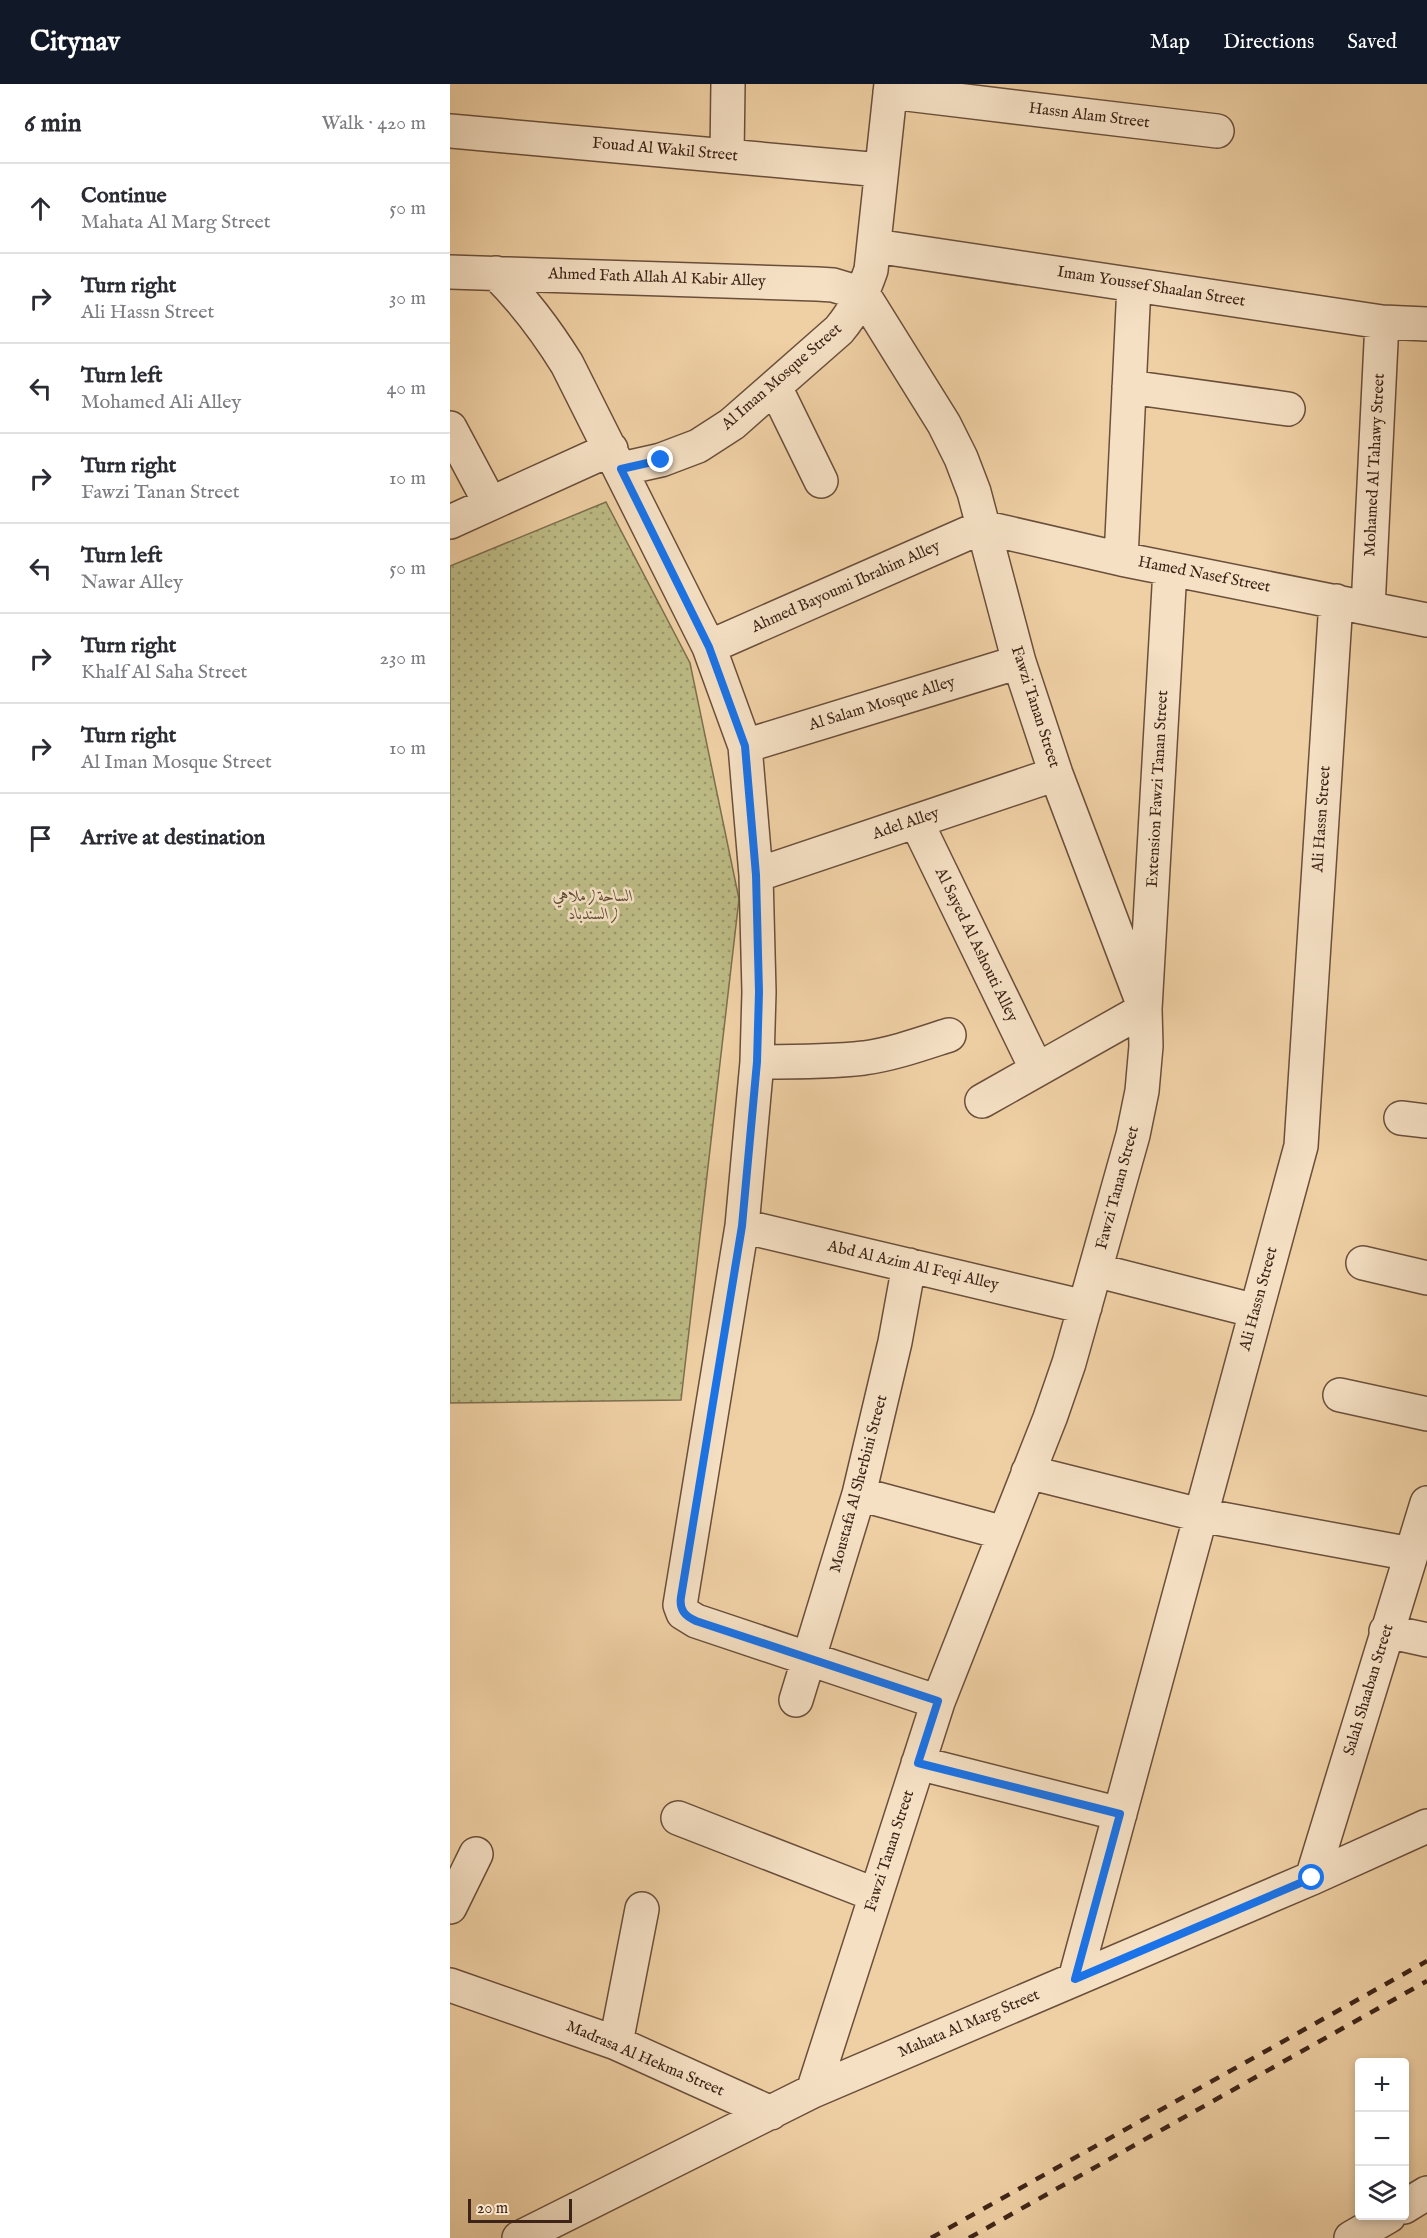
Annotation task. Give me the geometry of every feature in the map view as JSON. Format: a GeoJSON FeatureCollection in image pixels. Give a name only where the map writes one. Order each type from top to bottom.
{"type":"FeatureCollection","features":[{"type":"Feature","properties":{"kind":"street"},"geometry":{"type":"LineString","coordinates":[[727,156],[728,84]]}},
{"type":"Feature","properties":{"kind":"street","name":"Hassn Alam Street"},"geometry":{"type":"LineString","coordinates":[[890,88],[1217,131]]}},
{"type":"Feature","properties":{"kind":"street","name":"Al Iman Mosque Street"},"geometry":{"type":"LineString","coordinates":[[450,522],[490,503],[616,459],[661,460],[698,446],[732,424],[839,330],[853,313],[863,294],[871,270],[890,88]]}},
{"type":"Feature","properties":{"kind":"street","name":"Fouad Al Wakil Street"},"geometry":{"type":"LineString","coordinates":[[450,130],[881,170]]}},
{"type":"Feature","properties":{"kind":"street","name":"Imam Youssef Shaalan Street"},"geometry":{"type":"LineString","coordinates":[[875,246],[1382,322],[1427,324]]}},
{"type":"Feature","properties":{"kind":"street","name":"Ahmed Fath Allah Al Kabir Alley"},"geometry":{"type":"LineString","coordinates":[[450,272],[817,284],[833,285],[863,294]]}},
{"type":"Feature","properties":{"kind":"street"},"geometry":{"type":"LineString","coordinates":[[496,273],[547,331],[567,364],[709,647],[745,746],[756,875],[759,992],[757,1062],[742,1226],[680,1605],[683,1613],[696,1621],[938,1701]]}},
{"type":"Feature","properties":{"kind":"street"},"geometry":{"type":"LineString","coordinates":[[1120,559],[1134,285]]}},
{"type":"Feature","properties":{"kind":"street","name":"Fawzi Tanan Street"},"geometry":{"type":"LineString","coordinates":[[813,2091],[938,1701],[1050,1418],[1085,1307],[1133,1135],[1142,1091],[1146,1046],[1145,1009],[1056,774],[1019,662],[974,492],[961,458],[944,424],[863,294]]}},
{"type":"Feature","properties":{"kind":"street","name":"Mohamed Al Tahawy Street"},"geometry":{"type":"LineString","coordinates":[[1368,608],[1382,322]]}},
{"type":"Feature","properties":{"kind":"street"},"geometry":{"type":"LineString","coordinates":[[775,387],[820,481]]}},
{"type":"Feature","properties":{"kind":"street"},"geometry":{"type":"LineString","coordinates":[[1130,387],[1288,409]]}},
{"type":"Feature","properties":{"kind":"street"},"geometry":{"type":"LineString","coordinates":[[450,428],[490,503]]}},
{"type":"Feature","properties":{"kind":"street","name":"Hamed Nasef Street"},"geometry":{"type":"LineString","coordinates":[[982,527],[1120,559],[1427,620]]}},
{"type":"Feature","properties":{"kind":"street","name":"Ahmed Bayoumi Ibrahim Alley"},"geometry":{"type":"LineString","coordinates":[[709,647],[982,527]]}},
{"type":"Feature","properties":{"kind":"street","name":"Extension Fawzi Tanan Street"},"geometry":{"type":"LineString","coordinates":[[1145,1009],[1170,569]]}},
{"type":"Feature","properties":{"kind":"street","name":"Ali Hassn Street"},"geometry":{"type":"LineString","coordinates":[[1075,1979],[1301,1146],[1336,601]]}},
{"type":"Feature","properties":{"kind":"street","name":"Al Salam Mosque Alley"},"geometry":{"type":"LineString","coordinates":[[745,746],[1019,662]]}},
{"type":"Feature","properties":{"kind":"street","name":"Adel Alley"},"geometry":{"type":"LineString","coordinates":[[756,875],[1056,774]]}},
{"type":"Feature","properties":{"kind":"street","name":"Al Sayed Al Ashouti Alley"},"geometry":{"type":"LineString","coordinates":[[916,820],[1037,1070]]}},
{"type":"Feature","properties":{"kind":"street"},"geometry":{"type":"LineString","coordinates":[[982,1101],[1145,1009]]}},
{"type":"Feature","properties":{"kind":"street"},"geometry":{"type":"LineString","coordinates":[[757,1062],[822,1062],[865,1058],[908,1049],[949,1035]]}},
{"type":"Feature","properties":{"kind":"street","name":"Abd Al Azim Al Feqi Alley"},"geometry":{"type":"LineString","coordinates":[[742,1226],[1085,1307]]}},
{"type":"Feature","properties":{"kind":"street"},"geometry":{"type":"LineString","coordinates":[[1363,1263],[1427,1278]]}},
{"type":"Feature","properties":{"kind":"street","name":"Moustafa Al Sherbini Street"},"geometry":{"type":"LineString","coordinates":[[796,1700],[859,1494],[895,1342],[909,1265]]}},
{"type":"Feature","properties":{"kind":"street"},"geometry":{"type":"LineString","coordinates":[[1095,1270],[1256,1311]]}},
{"type":"Feature","properties":{"kind":"street"},"geometry":{"type":"LineString","coordinates":[[1340,1395],[1427,1414]]}},
{"type":"Feature","properties":{"kind":"street"},"geometry":{"type":"LineString","coordinates":[[1028,1472],[1200,1515],[1411,1554]]}},
{"type":"Feature","properties":{"kind":"street"},"geometry":{"type":"LineString","coordinates":[[859,1494],[1004,1533]]}},
{"type":"Feature","properties":{"kind":"street","name":"Salah Shaaban Street"},"geometry":{"type":"LineString","coordinates":[[1312,1878],[1427,1503]]}},
{"type":"Feature","properties":{"kind":"street"},"geometry":{"type":"LineString","coordinates":[[1386,1631],[1427,1640]]}},
{"type":"Feature","properties":{"kind":"street"},"geometry":{"type":"LineString","coordinates":[[918,1763],[1120,1814]]}},
{"type":"Feature","properties":{"kind":"street"},"geometry":{"type":"LineString","coordinates":[[678,1818],[876,1895]]}},
{"type":"Feature","properties":{"kind":"street","name":"Mahata Al Marg Street"},"geometry":{"type":"LineString","coordinates":[[519,2238],[813,2091],[1312,1878],[1427,1826]]}},
{"type":"Feature","properties":{"kind":"street"},"geometry":{"type":"LineString","coordinates":[[450,1907],[476,1854]]}},
{"type":"Feature","properties":{"kind":"street"},"geometry":{"type":"LineString","coordinates":[[616,2043],[642,1909]]}},
{"type":"Feature","properties":{"kind":"street","name":"Madrasa Al Hekma Street"},"geometry":{"type":"LineString","coordinates":[[450,1985],[616,2043],[771,2112]]}},
{"type":"Feature","properties":{"kind":"street"},"geometry":{"type":"LineString","coordinates":[[1409,2203],[1427,2193]]}},
{"type":"Feature","properties":{"kind":"street"},"geometry":{"type":"LineString","coordinates":[[1351,2238],[1382,2220]]}},
{"type":"Feature","properties":{"kind":"green space","name":"الساحة ( ملاهي السندباد )"},"geometry":{"type":"Polygon","coordinates":[[[606,502],[690,663],[739,899],[681,1400],[450,1403],[450,566],[606,502]]]}},
{"type":"Feature","properties":{"kind":"railway"},"geometry":{"type":"LineString","coordinates":[[931,2238],[1427,1961]]}},
{"type":"Feature","properties":{"kind":"railway"},"geometry":{"type":"LineString","coordinates":[[969,2238],[1427,1981]]}},
{"type":"Feature","properties":{"kind":"route"},"geometry":{"type":"LineString","coordinates":[[661,460],[621,469],[709,647],[745,746],[756,875],[759,992],[757,1062],[742,1226],[681,1597],[680,1605],[683,1613],[696,1621],[938,1701],[918,1763],[1120,1814],[1075,1979],[1312,1878]]}}]}
